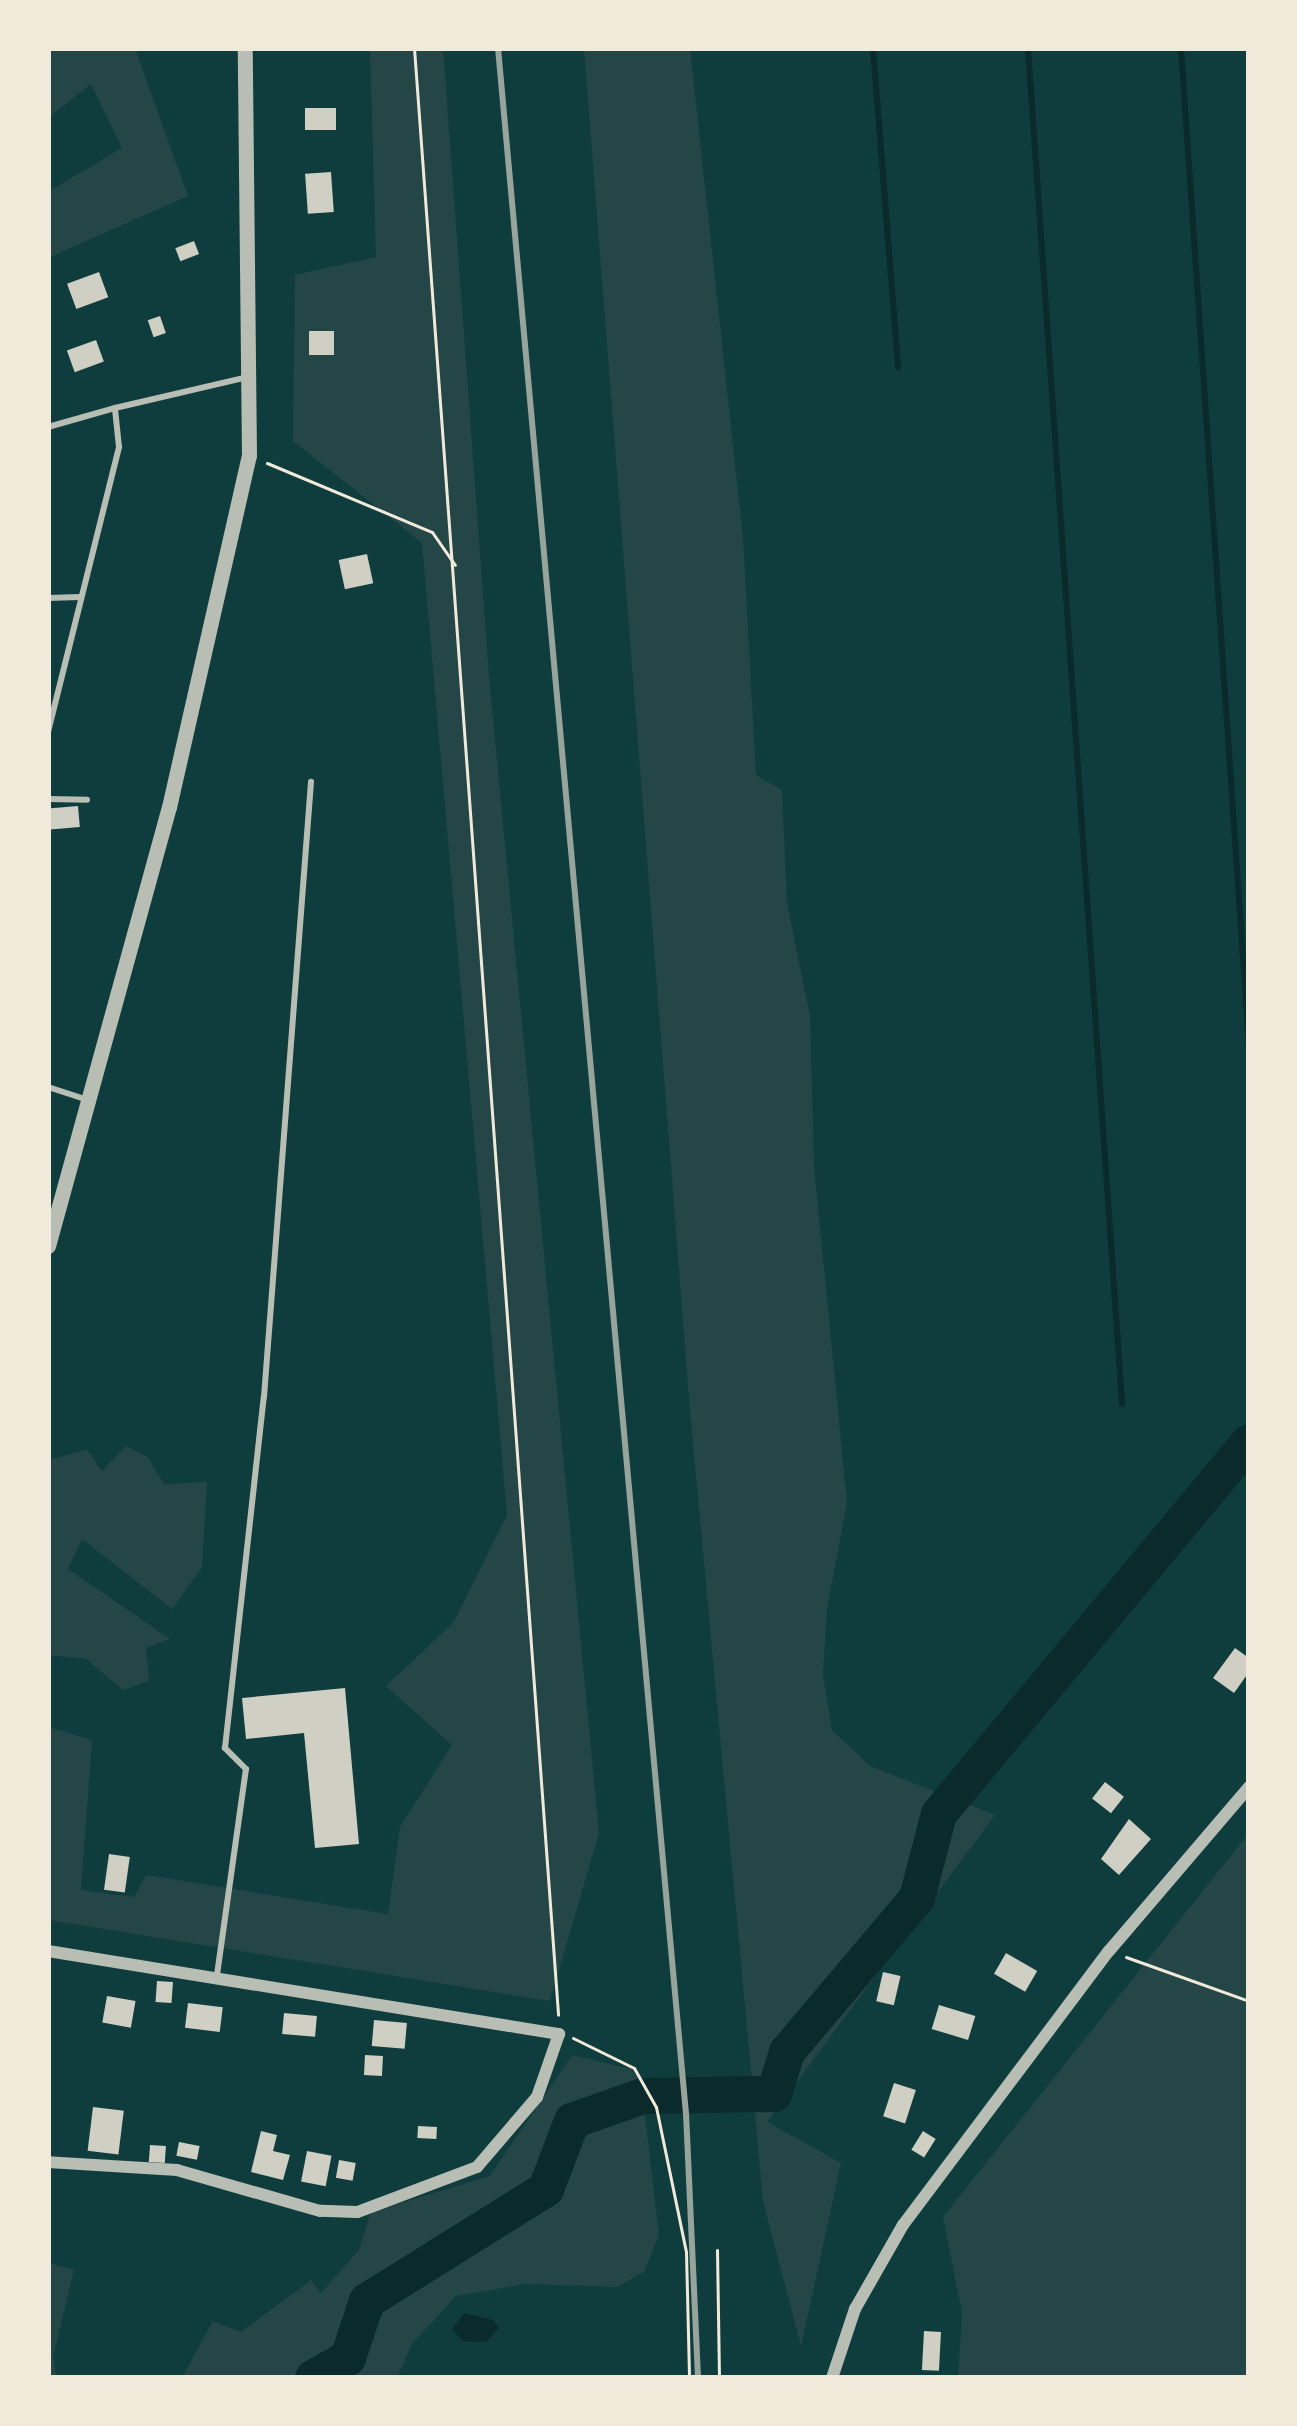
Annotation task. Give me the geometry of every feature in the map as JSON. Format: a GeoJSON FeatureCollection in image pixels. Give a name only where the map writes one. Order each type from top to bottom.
{"type":"FeatureCollection","features":[{"type":"Feature","properties":{"kind":"street"},"geometry":{"type":"LineString","coordinates":[[48,1246],[92,1101],[249,455],[252,376],[245,48]]}},
{"type":"Feature","properties":{"kind":"street"},"geometry":{"type":"LineString","coordinates":[[832,2378],[855,2309],[903,2225],[1109,1951],[1249,1787]]}},
{"type":"Feature","properties":{"kind":"street"},"geometry":{"type":"LineString","coordinates":[[48,1951],[560,2034],[537,2097],[477,2167],[357,2212],[320,2212],[177,2170],[48,2162]]}},
{"type":"Feature","properties":{"kind":"lane"},"geometry":{"type":"LineString","coordinates":[[48,427],[252,376]]}},
{"type":"Feature","properties":{"kind":"lane"},"geometry":{"type":"LineString","coordinates":[[48,732],[119,447],[115,408]]}},
{"type":"Feature","properties":{"kind":"lane"},"geometry":{"type":"LineString","coordinates":[[48,598],[80,596]]}},
{"type":"Feature","properties":{"kind":"lane"},"geometry":{"type":"LineString","coordinates":[[48,697],[58,697]]}},
{"type":"Feature","properties":{"kind":"lane"},"geometry":{"type":"LineString","coordinates":[[217,1979],[246,1769],[225,1748],[264,1397],[311,782]]}},
{"type":"Feature","properties":{"kind":"lane"},"geometry":{"type":"LineString","coordinates":[[48,799],[87,800]]}},
{"type":"Feature","properties":{"kind":"lane"},"geometry":{"type":"LineString","coordinates":[[48,1087],[92,1101]]}},
{"type":"Feature","properties":{"kind":"path"},"geometry":{"type":"LineString","coordinates":[[414,48],[520,1437],[538,1811],[560,2034],[616,2056],[646,2086],[656,2107],[686,2252],[689,2378]]}},
{"type":"Feature","properties":{"kind":"path"},"geometry":{"type":"LineString","coordinates":[[249,455],[432,532],[456,567]]}},
{"type":"Feature","properties":{"kind":"path"},"geometry":{"type":"LineString","coordinates":[[1109,1951],[1249,2001]]}},
{"type":"Feature","properties":{"kind":"path"},"geometry":{"type":"LineString","coordinates":[[717,2250],[719,2378]]}},
{"type":"Feature","properties":{"kind":"shaded area"},"geometry":{"type":"Polygon","coordinates":[[[48,48],[135,48],[188,196],[48,258],[48,192],[122,148],[91,84],[48,118],[48,48]]]}},
{"type":"Feature","properties":{"kind":"shaded area"},"geometry":{"type":"Polygon","coordinates":[[[370,48],[443,48],[489,676],[599,1833],[550,2001],[48,1920],[48,1727],[92,1740],[81,1890],[134,1897],[146,1875],[388,1914],[400,1827],[452,1745],[386,1686],[454,1622],[507,1515],[422,543],[293,441],[295,275],[376,257],[370,48]]]}},
{"type":"Feature","properties":{"kind":"shaded area"},"geometry":{"type":"Polygon","coordinates":[[[584,48],[690,48],[743,538],[756,775],[782,790],[787,903],[810,1016],[814,1166],[847,1503],[827,1608],[823,1674],[832,1730],[870,1766],[995,1815],[767,2122],[841,2163],[801,2346],[763,2201],[690,1411],[584,48]]]}},
{"type":"Feature","properties":{"kind":"shaded area"},"geometry":{"type":"Polygon","coordinates":[[[126,1446],[148,1457],[164,1484],[207,1482],[202,1567],[172,1609],[82,1539],[68,1569],[170,1639],[146,1648],[149,1681],[123,1690],[86,1659],[48,1655],[48,1460],[87,1450],[102,1471],[126,1446]]]}},
{"type":"Feature","properties":{"kind":"shaded area"},"geometry":{"type":"Polygon","coordinates":[[[1249,1833],[1249,2378],[958,2378],[962,2313],[943,2217],[1249,1833]]]}},
{"type":"Feature","properties":{"kind":"shaded area"},"geometry":{"type":"Polygon","coordinates":[[[572,2055],[631,2069],[641,2083],[659,2235],[644,2272],[617,2287],[526,2284],[456,2296],[412,2344],[397,2378],[182,2378],[213,2321],[241,2332],[311,2280],[321,2293],[359,2250],[371,2212],[490,2176],[572,2055]]]}},
{"type":"Feature","properties":{"kind":"shaded area"},"geometry":{"type":"Polygon","coordinates":[[[48,2263],[74,2270],[53,2357],[57,2378],[48,2378],[48,2263]]]}},
{"type":"Feature","properties":{"kind":"shaded area"},"geometry":{"type":"Polygon","coordinates":[[[464,2313],[493,2320],[499,2328],[486,2342],[463,2341],[452,2329],[464,2313]]]}},
{"type":"Feature","properties":{"kind":"building"},"geometry":{"type":"Polygon","coordinates":[[[305,108],[336,108],[336,130],[305,130],[305,108]]]}},
{"type":"Feature","properties":{"kind":"building"},"geometry":{"type":"Polygon","coordinates":[[[331,172],[334,212],[308,214],[305,174],[331,172]]]}},
{"type":"Feature","properties":{"kind":"building"},"geometry":{"type":"Polygon","coordinates":[[[194,241],[199,254],[180,261],[175,248],[194,241]]]}},
{"type":"Feature","properties":{"kind":"building"},"geometry":{"type":"Polygon","coordinates":[[[99,272],[108,297],[76,309],[67,284],[99,272]]]}},
{"type":"Feature","properties":{"kind":"building"},"geometry":{"type":"Polygon","coordinates":[[[160,316],[166,333],[154,337],[148,320],[160,316]]]}},
{"type":"Feature","properties":{"kind":"building"},"geometry":{"type":"Polygon","coordinates":[[[309,331],[334,331],[334,355],[309,355],[309,331]]]}},
{"type":"Feature","properties":{"kind":"building"},"geometry":{"type":"Polygon","coordinates":[[[96,340],[104,362],[75,372],[67,351],[96,340]]]}},
{"type":"Feature","properties":{"kind":"building"},"geometry":{"type":"Polygon","coordinates":[[[367,554],[373,583],[345,589],[339,560],[367,554]]]}},
{"type":"Feature","properties":{"kind":"building"},"geometry":{"type":"Polygon","coordinates":[[[78,806],[80,827],[50,830],[48,809],[78,806]]]}},
{"type":"Feature","properties":{"kind":"building"},"geometry":{"type":"Polygon","coordinates":[[[1235,1648],[1249,1658],[1249,1672],[1234,1693],[1213,1678],[1235,1648]]]}},
{"type":"Feature","properties":{"kind":"building"},"geometry":{"type":"Polygon","coordinates":[[[345,1688],[359,1844],[315,1848],[304,1733],[246,1739],[242,1698],[345,1688]]]}},
{"type":"Feature","properties":{"kind":"building"},"geometry":{"type":"Polygon","coordinates":[[[1105,1782],[1124,1797],[1111,1813],[1092,1799],[1105,1782]]]}},
{"type":"Feature","properties":{"kind":"building"},"geometry":{"type":"Polygon","coordinates":[[[1129,1819],[1151,1839],[1119,1875],[1101,1859],[1129,1819]]]}},
{"type":"Feature","properties":{"kind":"building"},"geometry":{"type":"Polygon","coordinates":[[[109,1854],[130,1857],[125,1893],[104,1890],[109,1854]]]}},
{"type":"Feature","properties":{"kind":"building"},"geometry":{"type":"Polygon","coordinates":[[[1006,1953],[1037,1971],[1025,1992],[994,1974],[1006,1953]]]}},
{"type":"Feature","properties":{"kind":"building"},"geometry":{"type":"Polygon","coordinates":[[[883,1972],[901,1976],[894,2005],[876,2001],[883,1972]]]}},
{"type":"Feature","properties":{"kind":"building"},"geometry":{"type":"Polygon","coordinates":[[[157,1981],[173,1982],[171,2003],[156,2002],[157,1981]]]}},
{"type":"Feature","properties":{"kind":"building"},"geometry":{"type":"Polygon","coordinates":[[[107,1996],[136,2001],[131,2028],[102,2023],[107,1996]]]}},
{"type":"Feature","properties":{"kind":"building"},"geometry":{"type":"Polygon","coordinates":[[[188,2003],[223,2007],[220,2032],[185,2028],[188,2003]]]}},
{"type":"Feature","properties":{"kind":"building"},"geometry":{"type":"Polygon","coordinates":[[[939,2005],[975,2016],[968,2040],[932,2029],[939,2005]]]}},
{"type":"Feature","properties":{"kind":"building"},"geometry":{"type":"Polygon","coordinates":[[[284,2013],[317,2016],[315,2037],[282,2034],[284,2013]]]}},
{"type":"Feature","properties":{"kind":"building"},"geometry":{"type":"Polygon","coordinates":[[[374,2020],[407,2023],[405,2049],[372,2046],[374,2020]]]}},
{"type":"Feature","properties":{"kind":"building"},"geometry":{"type":"Polygon","coordinates":[[[365,2055],[383,2056],[382,2076],[364,2075],[365,2055]]]}},
{"type":"Feature","properties":{"kind":"building"},"geometry":{"type":"Polygon","coordinates":[[[894,2083],[916,2090],[905,2123],[883,2116],[894,2083]]]}},
{"type":"Feature","properties":{"kind":"building"},"geometry":{"type":"Polygon","coordinates":[[[93,2107],[124,2111],[118,2154],[88,2151],[93,2107]]]}},
{"type":"Feature","properties":{"kind":"building"},"geometry":{"type":"Polygon","coordinates":[[[418,2126],[437,2127],[436,2139],[417,2138],[418,2126]]]}},
{"type":"Feature","properties":{"kind":"building"},"geometry":{"type":"Polygon","coordinates":[[[261,2131],[277,2135],[273,2151],[290,2155],[283,2180],[251,2172],[261,2131]]]}},
{"type":"Feature","properties":{"kind":"building"},"geometry":{"type":"Polygon","coordinates":[[[923,2131],[936,2139],[924,2158],[911,2150],[923,2131]]]}},
{"type":"Feature","properties":{"kind":"building"},"geometry":{"type":"Polygon","coordinates":[[[179,2142],[200,2146],[197,2160],[176,2156],[179,2142]]]}},
{"type":"Feature","properties":{"kind":"building"},"geometry":{"type":"Polygon","coordinates":[[[150,2145],[166,2146],[165,2163],[149,2162],[150,2145]]]}},
{"type":"Feature","properties":{"kind":"building"},"geometry":{"type":"Polygon","coordinates":[[[307,2151],[332,2156],[326,2186],[301,2181],[307,2151]]]}},
{"type":"Feature","properties":{"kind":"building"},"geometry":{"type":"Polygon","coordinates":[[[339,2160],[356,2163],[353,2181],[336,2178],[339,2160]]]}},
{"type":"Feature","properties":{"kind":"building"},"geometry":{"type":"Polygon","coordinates":[[[924,2331],[941,2332],[939,2371],[922,2370],[924,2331]]]}},
{"type":"Feature","properties":{"kind":"waterway"},"geometry":{"type":"LineString","coordinates":[[873,48],[898,367]]}},
{"type":"Feature","properties":{"kind":"waterway"},"geometry":{"type":"LineString","coordinates":[[1028,48],[1122,1404]]}},
{"type":"Feature","properties":{"kind":"waterway"},"geometry":{"type":"LineString","coordinates":[[1181,48],[1249,1045]]}},
{"type":"Feature","properties":{"kind":"waterway"},"geometry":{"type":"LineString","coordinates":[[313,2378],[348,2358],[367,2301],[546,2189],[572,2121],[643,2096],[774,2094],[787,2052],[917,1898],[939,1814],[1249,1442]]}},
{"type":"Feature","properties":{"kind":"railway"},"geometry":{"type":"LineString","coordinates":[[498,48],[686,2113],[698,2378]]}}]}
